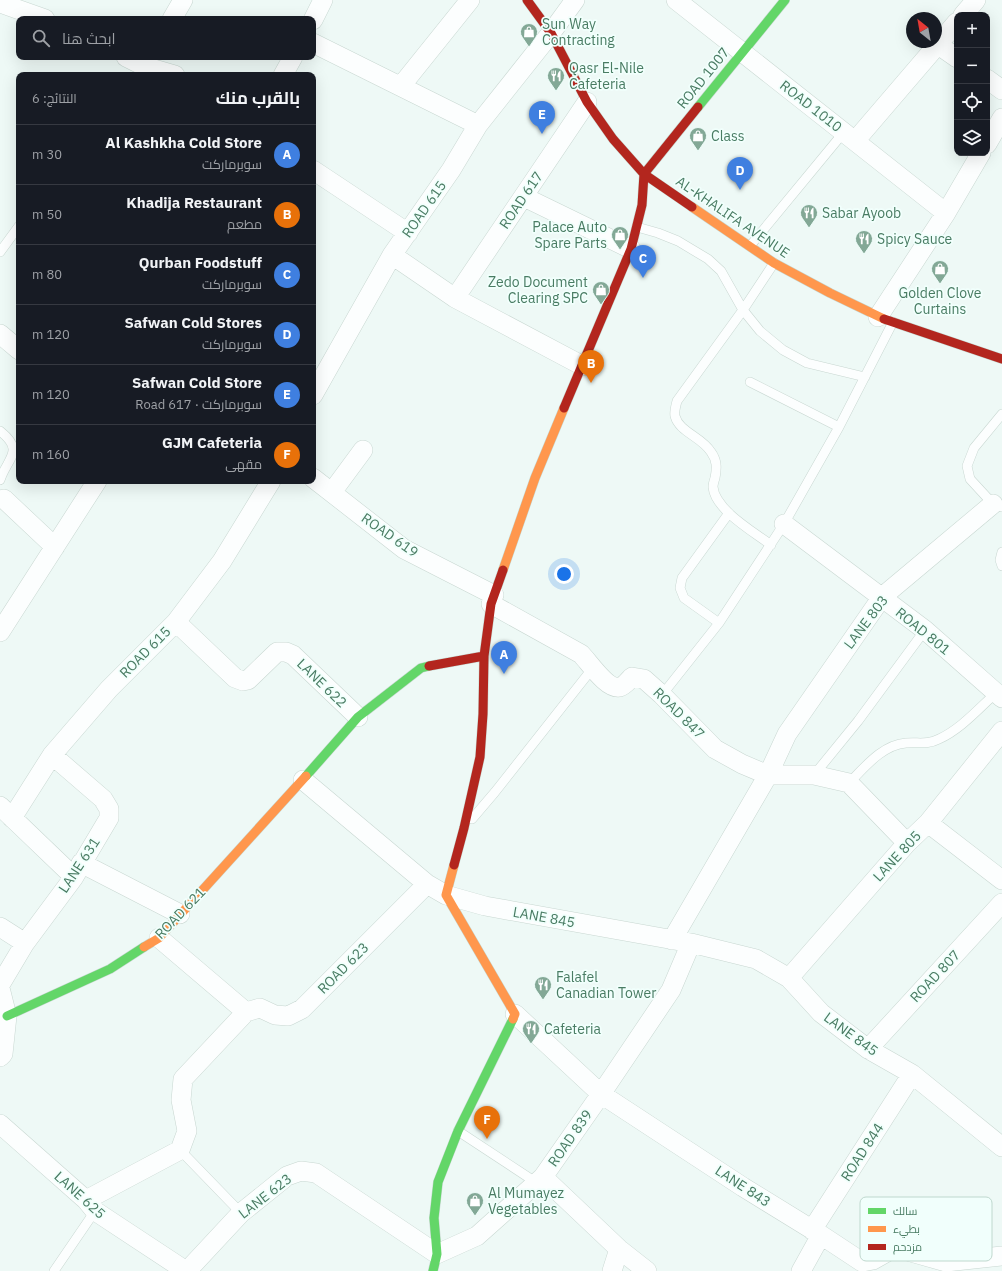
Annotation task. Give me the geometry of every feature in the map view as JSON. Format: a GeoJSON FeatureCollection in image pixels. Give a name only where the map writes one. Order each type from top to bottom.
{"type":"FeatureCollection","features":[{"type":"Feature","properties":{"kind":"street"},"geometry":{"type":"LineString","coordinates":[[174,16],[183,0]]}},
{"type":"Feature","properties":{"kind":"street"},"geometry":{"type":"LineString","coordinates":[[401,86],[470,0]]}},
{"type":"Feature","properties":{"kind":"street","name":"AL-KHALIFA AVENUE"},"geometry":{"type":"LineString","coordinates":[[527,0],[551,33],[587,102],[613,139],[644,174],[774,263],[830,293],[885,319],[1002,359]]}},
{"type":"Feature","properties":{"kind":"street","name":"ROAD 615"},"geometry":{"type":"LineString","coordinates":[[316,390],[392,255],[451,170],[478,125],[551,33],[575,0]]}},
{"type":"Feature","properties":{"kind":"street","name":"ROAD 1010"},"geometry":{"type":"LineString","coordinates":[[676,0],[946,213]]}},
{"type":"Feature","properties":{"kind":"street","name":"ROAD 1007"},"geometry":{"type":"LineString","coordinates":[[644,174],[785,0]]}},
{"type":"Feature","properties":{"kind":"street"},"geometry":{"type":"LineString","coordinates":[[966,12],[976,0]]}},
{"type":"Feature","properties":{"kind":"street"},"geometry":{"type":"LineString","coordinates":[[0,3],[37,16]]}},
{"type":"Feature","properties":{"kind":"street"},"geometry":{"type":"LineString","coordinates":[[942,38],[954,25]]}},
{"type":"Feature","properties":{"kind":"street"},"geometry":{"type":"LineString","coordinates":[[316,44],[478,125]]}},
{"type":"Feature","properties":{"kind":"street"},"geometry":{"type":"LineString","coordinates":[[850,137],[933,48]]}},
{"type":"Feature","properties":{"kind":"street"},"geometry":{"type":"LineString","coordinates":[[942,48],[954,56]]}},
{"type":"Feature","properties":{"kind":"street"},"geometry":{"type":"LineString","coordinates":[[285,72],[291,60]]}},
{"type":"Feature","properties":{"kind":"street"},"geometry":{"type":"LineString","coordinates":[[147,62],[169,72]]}},
{"type":"Feature","properties":{"kind":"street"},"geometry":{"type":"LineString","coordinates":[[990,81],[1002,90]]}},
{"type":"Feature","properties":{"kind":"street","name":"ROAD 617"},"geometry":{"type":"LineString","coordinates":[[455,298],[587,102]]}},
{"type":"Feature","properties":{"kind":"street"},"geometry":{"type":"LineString","coordinates":[[990,139],[1002,118]]}},
{"type":"Feature","properties":{"kind":"street"},"geometry":{"type":"LineString","coordinates":[[885,319],[979,156]]}},
{"type":"Feature","properties":{"kind":"street"},"geometry":{"type":"LineString","coordinates":[[316,172],[408,233]]}},
{"type":"Feature","properties":{"kind":"street"},"geometry":{"type":"LineString","coordinates":[[446,895],[464,828],[480,757],[483,714],[484,656],[492,599],[535,478],[631,249],[642,204],[644,174]]}},
{"type":"Feature","properties":{"kind":"street"},"geometry":{"type":"LineString","coordinates":[[524,196],[631,249]]}},
{"type":"Feature","properties":{"kind":"street"},"geometry":{"type":"LineString","coordinates":[[392,255],[455,298],[583,366]]}},
{"type":"Feature","properties":{"kind":"street"},"geometry":{"type":"LineString","coordinates":[[0,334],[16,347]]}},
{"type":"Feature","properties":{"kind":"street"},"geometry":{"type":"LineString","coordinates":[[332,492],[364,450]]}},
{"type":"Feature","properties":{"kind":"street","name":"ROAD 619"},"geometry":{"type":"LineString","coordinates":[[316,480],[404,549],[492,599]]}},
{"type":"Feature","properties":{"kind":"street"},"geometry":{"type":"LineString","coordinates":[[0,632],[95,484]]}},
{"type":"Feature","properties":{"kind":"street","name":"ROAD 615"},"geometry":{"type":"LineString","coordinates":[[6,812],[52,755],[109,689],[176,622],[222,561],[269,484]]}},
{"type":"Feature","properties":{"kind":"street"},"geometry":{"type":"LineString","coordinates":[[2,495],[55,547]]}},
{"type":"Feature","properties":{"kind":"street","name":"LANE 803"},"geometry":{"type":"LineString","coordinates":[[672,940],[768,775],[787,734],[882,597],[998,505]]}},
{"type":"Feature","properties":{"kind":"street","name":"ROAD 801"},"geometry":{"type":"LineString","coordinates":[[784,524],[926,630],[999,695]]}},
{"type":"Feature","properties":{"kind":"street","name":"ROAD 847"},"geometry":{"type":"LineString","coordinates":[[492,599],[581,654],[587,660],[592,669],[610,684],[617,687],[622,686],[632,677],[644,679],[662,695],[715,749],[768,775]]}},
{"type":"Feature","properties":{"kind":"street","name":"LANE 622"},"geometry":{"type":"LineString","coordinates":[[176,622],[235,678],[243,681],[248,680],[277,652],[286,652],[293,655],[358,717]]}},
{"type":"Feature","properties":{"kind":"street","name":"ROAD 621"},"geometry":{"type":"LineString","coordinates":[[7,1016],[110,968],[159,938],[303,780],[358,717],[420,668],[484,656]]}},
{"type":"Feature","properties":{"kind":"street","name":"LANE 805"},"geometry":{"type":"LineString","coordinates":[[789,978],[907,843],[928,823],[1001,735]]}},
{"type":"Feature","properties":{"kind":"street","name":"LANE 631"},"geometry":{"type":"LineString","coordinates":[[0,985],[24,943],[77,870],[109,818],[109,809],[103,799],[52,755]]}},
{"type":"Feature","properties":{"kind":"street"},"geometry":{"type":"LineString","coordinates":[[768,775],[814,775],[849,783],[907,843]]}},
{"type":"Feature","properties":{"kind":"street"},"geometry":{"type":"LineString","coordinates":[[303,780],[428,884],[446,895],[515,1014],[458,1131],[438,1182],[434,1218],[435,1262]]}},
{"type":"Feature","properties":{"kind":"street"},"geometry":{"type":"LineString","coordinates":[[6,812],[77,870],[180,914]]}},
{"type":"Feature","properties":{"kind":"street"},"geometry":{"type":"LineString","coordinates":[[928,823],[1002,880]]}},
{"type":"Feature","properties":{"kind":"street","name":"ROAD 623"},"geometry":{"type":"LineString","coordinates":[[246,1012],[260,1008],[275,1014],[288,1016],[302,1009],[428,884]]}},
{"type":"Feature","properties":{"kind":"street","name":"LANE 845"},"geometry":{"type":"LineString","coordinates":[[446,895],[485,906],[691,943],[756,959],[789,978],[821,1013],[868,1048],[912,1074],[1002,1147]]}},
{"type":"Feature","properties":{"kind":"street","name":"ROAD 807"},"geometry":{"type":"LineString","coordinates":[[868,1048],[1002,903]]}},
{"type":"Feature","properties":{"kind":"street"},"geometry":{"type":"LineString","coordinates":[[0,927],[24,943]]}},
{"type":"Feature","properties":{"kind":"street"},"geometry":{"type":"LineString","coordinates":[[91,1206],[180,1150],[188,1131],[181,1100],[183,1079],[246,1012],[159,938]]}},
{"type":"Feature","properties":{"kind":"street","name":"ROAD 839"},"geometry":{"type":"LineString","coordinates":[[435,1262],[477,1236],[540,1180],[601,1094],[671,990],[691,943]]}},
{"type":"Feature","properties":{"kind":"street"},"geometry":{"type":"LineString","coordinates":[[0,988],[7,1016],[3,1054],[0,1057]]}},
{"type":"Feature","properties":{"kind":"street","name":"LANE 843"},"geometry":{"type":"LineString","coordinates":[[515,1014],[601,1094],[743,1187],[860,1261]]}},
{"type":"Feature","properties":{"kind":"street","name":"ROAD 844"},"geometry":{"type":"LineString","coordinates":[[801,1271],[817,1233],[912,1074]]}},
{"type":"Feature","properties":{"kind":"street","name":"LANE 625"},"geometry":{"type":"LineString","coordinates":[[0,1124],[91,1206],[187,1271]]}},
{"type":"Feature","properties":{"kind":"street","name":"LANE 623"},"geometry":{"type":"LineString","coordinates":[[187,1271],[241,1213],[287,1176],[301,1171],[316,1173],[435,1262]]}},
{"type":"Feature","properties":{"kind":"street"},"geometry":{"type":"LineString","coordinates":[[540,1180],[619,1249],[647,1271]]}},
{"type":"Feature","properties":{"kind":"street"},"geometry":{"type":"LineString","coordinates":[[612,1271],[619,1249]]}},
{"type":"Feature","properties":{"kind":"street","name":"LANE 843"},"geometry":{"type":"LineString","coordinates":[[992,1257],[1002,1256]]}},
{"type":"Feature","properties":{"kind":"street","name":"LANE 843"},"geometry":{"type":"LineString","coordinates":[[942,1261],[955,1261]]}},
{"type":"Feature","properties":{"kind":"lane"},"geometry":{"type":"LineString","coordinates":[[750,246],[850,137]]}},
{"type":"Feature","properties":{"kind":"lane"},"geometry":{"type":"LineString","coordinates":[[637,227],[678,241],[708,259],[721,270],[743,310],[760,331],[783,350],[806,363],[866,377]]}},
{"type":"Feature","properties":{"kind":"lane"},"geometry":{"type":"LineString","coordinates":[[0,252],[16,230]]}},
{"type":"Feature","properties":{"kind":"lane"},"geometry":{"type":"LineString","coordinates":[[771,545],[729,514],[717,499],[713,486],[717,461],[711,450],[700,439],[680,426],[674,415],[677,400],[743,310],[774,263]]}},
{"type":"Feature","properties":{"kind":"lane"},"geometry":{"type":"LineString","coordinates":[[662,695],[719,622],[784,524],[866,377],[885,319]]}},
{"type":"Feature","properties":{"kind":"lane"},"geometry":{"type":"LineString","coordinates":[[750,382],[839,427]]}},
{"type":"Feature","properties":{"kind":"lane"},"geometry":{"type":"LineString","coordinates":[[998,505],[970,479],[967,466],[974,448],[1002,414]]}},
{"type":"Feature","properties":{"kind":"lane"},"geometry":{"type":"LineString","coordinates":[[0,431],[9,438],[13,446],[13,456],[0,480]]}},
{"type":"Feature","properties":{"kind":"lane"},"geometry":{"type":"LineString","coordinates":[[719,622],[684,598],[680,588],[682,578],[729,514]]}},
{"type":"Feature","properties":{"kind":"lane"},"geometry":{"type":"LineString","coordinates":[[1002,552],[1000,560],[1002,566]]}},
{"type":"Feature","properties":{"kind":"lane"},"geometry":{"type":"LineString","coordinates":[[814,775],[858,722],[926,630]]}},
{"type":"Feature","properties":{"kind":"lane"},"geometry":{"type":"LineString","coordinates":[[464,828],[496,792],[592,669]]}},
{"type":"Feature","properties":{"kind":"lane"},"geometry":{"type":"LineString","coordinates":[[849,783],[879,755],[892,746],[906,743],[925,744],[938,740],[953,732],[999,695]]}},
{"type":"Feature","properties":{"kind":"lane"},"geometry":{"type":"LineString","coordinates":[[458,1131],[540,1180]]}},
{"type":"Feature","properties":{"kind":"lane"},"geometry":{"type":"LineString","coordinates":[[180,1150],[241,1213]]}},
{"type":"Feature","properties":{"kind":"lane"},"geometry":{"type":"LineString","coordinates":[[54,1271],[91,1206]]}},
{"type":"Feature","properties":{"kind":"traffic: fast"},"geometry":{"type":"LineString","coordinates":[[698,107],[785,0]]}},
{"type":"Feature","properties":{"kind":"traffic: fast"},"geometry":{"type":"LineString","coordinates":[[306,776],[358,717],[421,668],[429,666]]}},
{"type":"Feature","properties":{"kind":"traffic: fast"},"geometry":{"type":"LineString","coordinates":[[7,1016],[110,969],[144,947]]}},
{"type":"Feature","properties":{"kind":"traffic: fast"},"geometry":{"type":"LineString","coordinates":[[433,1271],[437,1254],[434,1218],[438,1182],[458,1131],[513,1019]]}},
{"type":"Feature","properties":{"kind":"traffic: slow"},"geometry":{"type":"LineString","coordinates":[[692,207],[774,263],[830,293],[884,319]]}},
{"type":"Feature","properties":{"kind":"traffic: slow"},"geometry":{"type":"LineString","coordinates":[[503,570],[535,478],[564,408]]}},
{"type":"Feature","properties":{"kind":"traffic: slow"},"geometry":{"type":"LineString","coordinates":[[144,947],[159,938],[306,776]]}},
{"type":"Feature","properties":{"kind":"traffic: slow"},"geometry":{"type":"LineString","coordinates":[[454,865],[446,895],[515,1014],[513,1019]]}},
{"type":"Feature","properties":{"kind":"traffic: jam"},"geometry":{"type":"LineString","coordinates":[[527,0],[551,33],[587,102],[613,139],[644,174],[692,207]]}},
{"type":"Feature","properties":{"kind":"traffic: jam"},"geometry":{"type":"LineString","coordinates":[[564,408],[631,249],[642,205],[644,174],[698,107]]}},
{"type":"Feature","properties":{"kind":"traffic: jam"},"geometry":{"type":"LineString","coordinates":[[884,319],[1002,359]]}},
{"type":"Feature","properties":{"kind":"traffic: jam"},"geometry":{"type":"LineString","coordinates":[[454,865],[480,757],[483,714],[484,656],[491,604],[503,570]]}},
{"type":"Feature","properties":{"kind":"traffic: jam"},"geometry":{"type":"LineString","coordinates":[[429,666],[484,656]]}},
{"type":"Feature","properties":{"kind":"place","name":"Sun Way Contracting"},"geometry":{"type":"Point","coordinates":[529,47]}},
{"type":"Feature","properties":{"kind":"place","name":"Qasr El-Nile Cafeteria"},"geometry":{"type":"Point","coordinates":[556,91]}},
{"type":"Feature","properties":{"kind":"place","name":"Safwan Cold Store"},"geometry":{"type":"Point","coordinates":[542,134]}},
{"type":"Feature","properties":{"kind":"place","name":"Class"},"geometry":{"type":"Point","coordinates":[698,151]}},
{"type":"Feature","properties":{"kind":"place","name":"Safwan Cold Stores"},"geometry":{"type":"Point","coordinates":[740,190]}},
{"type":"Feature","properties":{"kind":"place","name":"Sabar Ayoob"},"geometry":{"type":"Point","coordinates":[809,228]}},
{"type":"Feature","properties":{"kind":"place","name":"Palace Auto Spare Parts"},"geometry":{"type":"Point","coordinates":[620,250]}},
{"type":"Feature","properties":{"kind":"place","name":"Spicy Sauce"},"geometry":{"type":"Point","coordinates":[864,254]}},
{"type":"Feature","properties":{"kind":"place","name":"Qurban Foodstuff"},"geometry":{"type":"Point","coordinates":[643,278]}},
{"type":"Feature","properties":{"kind":"place","name":"Golden Clove Curtains"},"geometry":{"type":"Point","coordinates":[940,284]}},
{"type":"Feature","properties":{"kind":"place","name":"Zedo Document Clearing SPC"},"geometry":{"type":"Point","coordinates":[601,305]}},
{"type":"Feature","properties":{"kind":"place","name":"Khadija Restaurant"},"geometry":{"type":"Point","coordinates":[591,383]}},
{"type":"Feature","properties":{"kind":"place","name":"Al Kashkha Cold Store"},"geometry":{"type":"Point","coordinates":[504,674]}},
{"type":"Feature","properties":{"kind":"place","name":"Falafel Canadian Tower"},"geometry":{"type":"Point","coordinates":[543,1000]}},
{"type":"Feature","properties":{"kind":"place","name":"Cafeteria"},"geometry":{"type":"Point","coordinates":[531,1044]}},
{"type":"Feature","properties":{"kind":"place","name":"GJM Cafeteria"},"geometry":{"type":"Point","coordinates":[487,1139]}},
{"type":"Feature","properties":{"kind":"place","name":"Al Mumayez Vegetables"},"geometry":{"type":"Point","coordinates":[475,1216]}}]}
